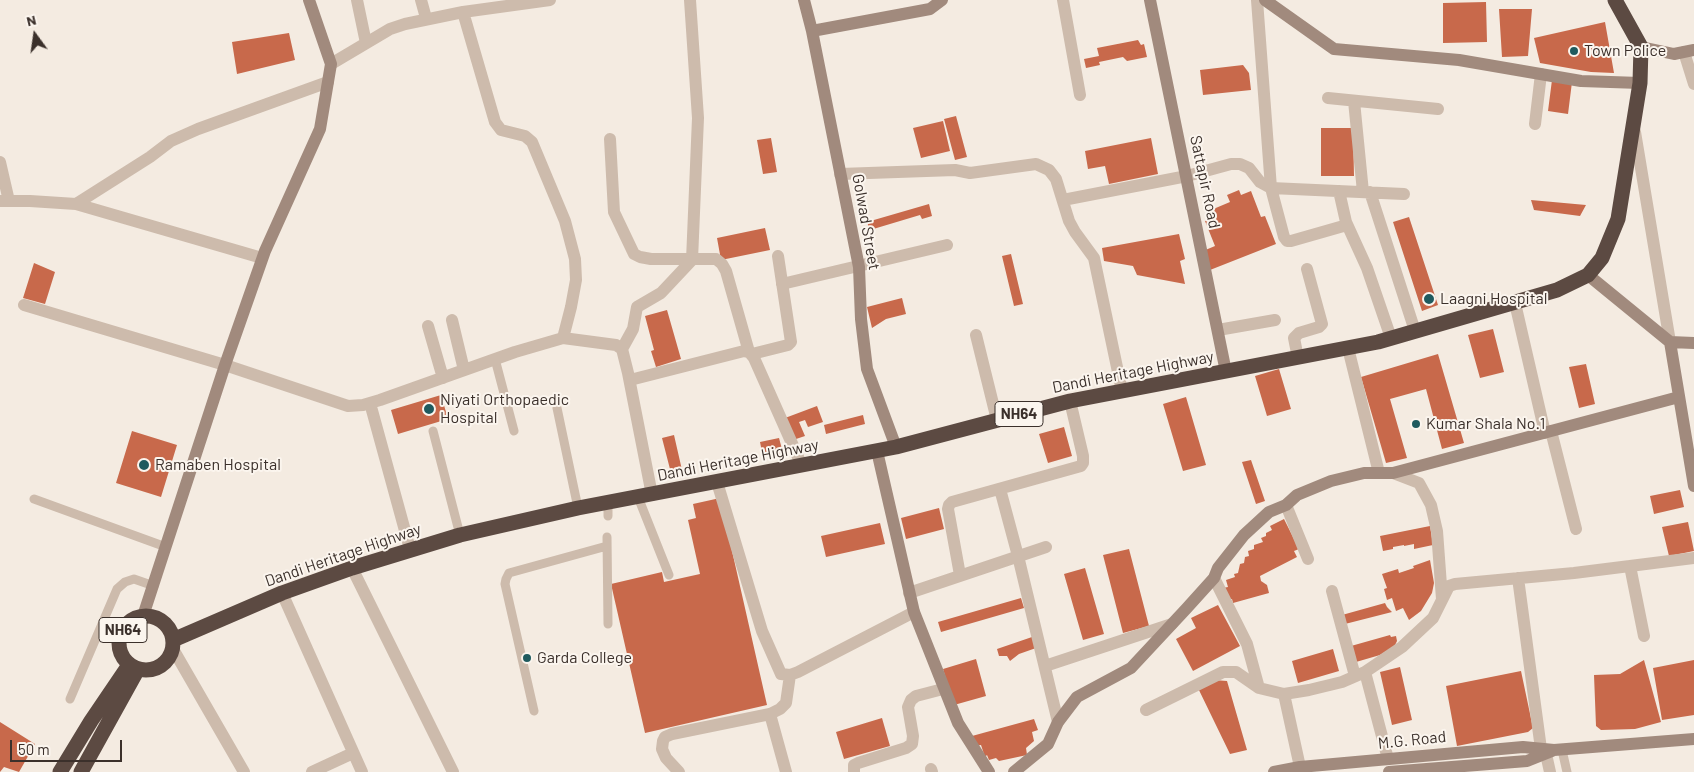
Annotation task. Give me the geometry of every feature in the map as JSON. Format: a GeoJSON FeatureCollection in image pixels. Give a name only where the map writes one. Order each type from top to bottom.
{"type":"FeatureCollection","features":[{"type":"Feature","properties":{"kind":"highway"},"geometry":{"type":"LineString","coordinates":[[1615,0],[1641,47]]}},
{"type":"Feature","properties":{"kind":"highway","name":"Dandi Heritage Highway"},"geometry":{"type":"LineString","coordinates":[[173,644],[282,593],[410,549],[460,535],[578,508],[608,509],[645,496],[878,451],[1070,401],[1348,348],[1391,338],[1558,290],[1588,275],[1602,258],[1618,219],[1640,83],[1641,47]]}},
{"type":"Feature","properties":{"kind":"highway","name":"NH64"},"geometry":{"type":"LineString","coordinates":[[143,616],[151,617],[166,624],[171,631],[173,644],[169,657],[164,664],[156,669],[146,670],[133,667],[123,658],[119,640],[127,624],[143,616]]}},
{"type":"Feature","properties":{"kind":"highway"},"geometry":{"type":"LineString","coordinates":[[81,772],[133,667]]}},
{"type":"Feature","properties":{"kind":"highway","name":"NH64"},"geometry":{"type":"LineString","coordinates":[[60,772],[91,722],[133,667]]}},
{"type":"Feature","properties":{"kind":"street"},"geometry":{"type":"LineString","coordinates":[[143,616],[262,258],[320,130],[331,64],[309,0]]}},
{"type":"Feature","properties":{"kind":"street"},"geometry":{"type":"LineString","coordinates":[[357,0],[366,44]]}},
{"type":"Feature","properties":{"kind":"street"},"geometry":{"type":"LineString","coordinates":[[421,0],[426,18]]}},
{"type":"Feature","properties":{"kind":"street"},"geometry":{"type":"LineString","coordinates":[[331,64],[390,29],[426,18],[463,12],[485,4],[550,0]]}},
{"type":"Feature","properties":{"kind":"street"},"geometry":{"type":"LineString","coordinates":[[622,349],[633,330],[637,307],[661,293],[692,260],[698,118],[690,0]]}},
{"type":"Feature","properties":{"kind":"street","name":"Golwad Street"},"geometry":{"type":"LineString","coordinates":[[804,0],[812,31],[859,266],[861,318],[867,369],[896,447]]}},
{"type":"Feature","properties":{"kind":"street"},"geometry":{"type":"LineString","coordinates":[[812,31],[930,9],[942,0]]}},
{"type":"Feature","properties":{"kind":"street"},"geometry":{"type":"LineString","coordinates":[[1063,0],[1080,95]]}},
{"type":"Feature","properties":{"kind":"street","name":"Sattapir Road"},"geometry":{"type":"LineString","coordinates":[[1150,0],[1226,372]]}},
{"type":"Feature","properties":{"kind":"street"},"geometry":{"type":"LineString","coordinates":[[1257,0],[1271,188],[1284,237],[1287,241],[1291,241],[1347,226]]}},
{"type":"Feature","properties":{"kind":"street"},"geometry":{"type":"LineString","coordinates":[[1265,0],[1334,48],[1459,60],[1581,81],[1640,83]]}},
{"type":"Feature","properties":{"kind":"street"},"geometry":{"type":"LineString","coordinates":[[463,12],[495,122],[501,130],[525,136],[532,142],[565,221],[575,259],[576,280],[563,338]]}},
{"type":"Feature","properties":{"kind":"street"},"geometry":{"type":"LineString","coordinates":[[1641,47],[1674,54],[1689,51],[1694,84]]}},
{"type":"Feature","properties":{"kind":"street"},"geometry":{"type":"LineString","coordinates":[[1535,124],[1541,74]]}},
{"type":"Feature","properties":{"kind":"street"},"geometry":{"type":"LineString","coordinates":[[76,204],[150,158],[171,141],[198,129],[328,82]]}},
{"type":"Feature","properties":{"kind":"street"},"geometry":{"type":"LineString","coordinates":[[1328,98],[1438,109]]}},
{"type":"Feature","properties":{"kind":"street"},"geometry":{"type":"LineString","coordinates":[[1354,101],[1366,192],[1415,331]]}},
{"type":"Feature","properties":{"kind":"street"},"geometry":{"type":"LineString","coordinates":[[1633,125],[1679,397],[1689,428],[1694,486]]}},
{"type":"Feature","properties":{"kind":"street"},"geometry":{"type":"LineString","coordinates":[[610,139],[614,212],[634,254],[651,260],[716,259],[722,264],[726,271],[750,353],[802,466]]}},
{"type":"Feature","properties":{"kind":"street"},"geometry":{"type":"LineString","coordinates":[[0,162],[4,201],[76,204],[262,258]]}},
{"type":"Feature","properties":{"kind":"street"},"geometry":{"type":"LineString","coordinates":[[840,174],[955,170],[970,173],[1036,164],[1049,170],[1056,179],[1075,232],[1094,258],[1122,391]]}},
{"type":"Feature","properties":{"kind":"street"},"geometry":{"type":"LineString","coordinates":[[1063,200],[1187,176],[1230,164],[1240,164],[1249,168],[1260,182],[1271,188],[1404,194]]}},
{"type":"Feature","properties":{"kind":"street"},"geometry":{"type":"LineString","coordinates":[[1339,191],[1347,226],[1367,268],[1391,338]]}},
{"type":"Feature","properties":{"kind":"street"},"geometry":{"type":"LineString","coordinates":[[782,284],[947,245]]}},
{"type":"Feature","properties":{"kind":"street"},"geometry":{"type":"LineString","coordinates":[[630,380],[744,351],[750,353],[788,345],[791,342],[778,256]]}},
{"type":"Feature","properties":{"kind":"street"},"geometry":{"type":"LineString","coordinates":[[1298,358],[1294,338],[1298,333],[1319,327],[1322,324],[1307,269]]}},
{"type":"Feature","properties":{"kind":"street"},"geometry":{"type":"LineString","coordinates":[[1588,275],[1670,342],[1694,342]]}},
{"type":"Feature","properties":{"kind":"street"},"geometry":{"type":"LineString","coordinates":[[1515,303],[1548,432],[1576,529]]}},
{"type":"Feature","properties":{"kind":"street"},"geometry":{"type":"LineString","coordinates":[[24,305],[225,365],[348,406],[370,403],[542,343],[563,338],[616,345],[622,349],[630,380],[645,496]]}},
{"type":"Feature","properties":{"kind":"street"},"geometry":{"type":"LineString","coordinates":[[452,320],[464,370]]}},
{"type":"Feature","properties":{"kind":"street"},"geometry":{"type":"LineString","coordinates":[[1218,330],[1275,320]]}},
{"type":"Feature","properties":{"kind":"street"},"geometry":{"type":"LineString","coordinates":[[428,326],[443,378]]}},
{"type":"Feature","properties":{"kind":"street"},"geometry":{"type":"LineString","coordinates":[[976,335],[997,420]]}},
{"type":"Feature","properties":{"kind":"street"},"geometry":{"type":"LineString","coordinates":[[1348,348],[1380,473]]}},
{"type":"Feature","properties":{"kind":"street"},"geometry":{"type":"LineString","coordinates":[[1014,772],[1048,744],[1058,722],[1077,697],[1131,668],[1214,578],[1218,568],[1255,524],[1269,512],[1286,505],[1297,495],[1331,481],[1364,473],[1393,473],[1679,397]]}},
{"type":"Feature","properties":{"kind":"street"},"geometry":{"type":"LineString","coordinates":[[960,576],[948,509],[949,505],[952,502],[1081,466],[1083,456],[1070,401]]}},
{"type":"Feature","properties":{"kind":"street"},"geometry":{"type":"LineString","coordinates":[[370,403],[410,549]]}},
{"type":"Feature","properties":{"kind":"street"},"geometry":{"type":"LineString","coordinates":[[878,451],[914,612],[958,723],[989,772]]}},
{"type":"Feature","properties":{"kind":"street"},"geometry":{"type":"LineString","coordinates":[[1393,473],[1418,483],[1431,505],[1438,531],[1442,602]]}},
{"type":"Feature","properties":{"kind":"street"},"geometry":{"type":"LineString","coordinates":[[717,482],[762,631],[781,674],[790,675],[914,612]]}},
{"type":"Feature","properties":{"kind":"street"},"geometry":{"type":"LineString","coordinates":[[1000,489],[1058,722]]}},
{"type":"Feature","properties":{"kind":"street"},"geometry":{"type":"LineString","coordinates":[[1286,505],[1308,559]]}},
{"type":"Feature","properties":{"kind":"street"},"geometry":{"type":"LineString","coordinates":[[909,593],[1046,547]]}},
{"type":"Feature","properties":{"kind":"street"},"geometry":{"type":"LineString","coordinates":[[1146,710],[1223,672],[1236,672],[1259,688],[1284,694],[1342,682],[1360,674],[1402,647],[1433,618],[1449,586],[1455,584],[1694,558]]}},
{"type":"Feature","properties":{"kind":"street"},"geometry":{"type":"LineString","coordinates":[[1630,566],[1644,636]]}},
{"type":"Feature","properties":{"kind":"street"},"geometry":{"type":"LineString","coordinates":[[352,568],[453,772]]}},
{"type":"Feature","properties":{"kind":"street"},"geometry":{"type":"LineString","coordinates":[[1214,578],[1247,644],[1259,688]]}},
{"type":"Feature","properties":{"kind":"street"},"geometry":{"type":"LineString","coordinates":[[1518,578],[1551,751],[1550,772]]}},
{"type":"Feature","properties":{"kind":"street"},"geometry":{"type":"LineString","coordinates":[[1332,591],[1389,766]]}},
{"type":"Feature","properties":{"kind":"street"},"geometry":{"type":"LineString","coordinates":[[282,593],[362,772]]}},
{"type":"Feature","properties":{"kind":"street"},"geometry":{"type":"LineString","coordinates":[[1045,666],[1172,624]]}},
{"type":"Feature","properties":{"kind":"street"},"geometry":{"type":"LineString","coordinates":[[173,644],[244,772]]}},
{"type":"Feature","properties":{"kind":"street"},"geometry":{"type":"LineString","coordinates":[[679,772],[666,758],[662,749],[665,737],[770,714],[780,709],[786,703],[790,675]]}},
{"type":"Feature","properties":{"kind":"street"},"geometry":{"type":"LineString","coordinates":[[854,772],[854,765],[858,763],[906,748],[912,744],[913,736],[908,707],[911,700],[916,696],[943,689]]}},
{"type":"Feature","properties":{"kind":"street"},"geometry":{"type":"LineString","coordinates":[[1284,694],[1300,767]]}},
{"type":"Feature","properties":{"kind":"street"},"geometry":{"type":"LineString","coordinates":[[770,714],[786,772]]}},
{"type":"Feature","properties":{"kind":"street","name":"M.G. Road"},"geometry":{"type":"LineString","coordinates":[[1389,766],[1523,747],[1551,751],[1694,738]]}},
{"type":"Feature","properties":{"kind":"street","name":"M.G. Road"},"geometry":{"type":"LineString","coordinates":[[1274,772],[1300,767],[1389,766],[1457,769],[1527,761],[1551,751]]}},
{"type":"Feature","properties":{"kind":"street"},"geometry":{"type":"LineString","coordinates":[[312,772],[353,753]]}},
{"type":"Feature","properties":{"kind":"lane"},"geometry":{"type":"LineString","coordinates":[[495,359],[514,431]]}},
{"type":"Feature","properties":{"kind":"lane"},"geometry":{"type":"LineString","coordinates":[[558,408],[578,508]]}},
{"type":"Feature","properties":{"kind":"lane"},"geometry":{"type":"LineString","coordinates":[[433,431],[460,535]]}},
{"type":"Feature","properties":{"kind":"lane"},"geometry":{"type":"LineString","coordinates":[[645,496],[669,575]]}},
{"type":"Feature","properties":{"kind":"lane"},"geometry":{"type":"LineString","coordinates":[[34,499],[166,547]]}},
{"type":"Feature","properties":{"kind":"lane"},"geometry":{"type":"LineString","coordinates":[[534,711],[506,584],[509,574],[607,541],[608,624]]}},
{"type":"Feature","properties":{"kind":"lane"},"geometry":{"type":"LineString","coordinates":[[70,699],[117,589],[125,582],[134,579],[154,586]]}},
{"type":"Feature","properties":{"kind":"lane"},"geometry":{"type":"LineString","coordinates":[[99,632],[119,640]]}},
{"type":"Feature","properties":{"kind":"lane"},"geometry":{"type":"LineString","coordinates":[[1551,751],[1567,772]]}},
{"type":"Feature","properties":{"kind":"building"},"geometry":{"type":"Polygon","coordinates":[[[1486,2],[1487,42],[1443,43],[1443,3],[1486,2]]]}},
{"type":"Feature","properties":{"kind":"building"},"geometry":{"type":"Polygon","coordinates":[[[1499,9],[1532,9],[1528,56],[1502,57],[1499,9]]]}},
{"type":"Feature","properties":{"kind":"building","name":"Town Police"},"geometry":{"type":"Polygon","coordinates":[[[1605,22],[1614,73],[1591,72],[1540,63],[1534,38],[1605,22]]]}},
{"type":"Feature","properties":{"kind":"building"},"geometry":{"type":"Polygon","coordinates":[[[289,33],[295,60],[237,74],[232,42],[289,33]]]}},
{"type":"Feature","properties":{"kind":"building"},"geometry":{"type":"Polygon","coordinates":[[[1138,40],[1141,45],[1144,44],[1147,57],[1127,61],[1123,57],[1099,62],[1100,65],[1086,68],[1084,59],[1099,56],[1097,48],[1138,40]]]}},
{"type":"Feature","properties":{"kind":"building"},"geometry":{"type":"Polygon","coordinates":[[[1243,65],[1249,73],[1251,90],[1203,95],[1200,70],[1243,65]]]}},
{"type":"Feature","properties":{"kind":"building"},"geometry":{"type":"Polygon","coordinates":[[[1552,80],[1572,82],[1568,114],[1548,111],[1552,80]]]}},
{"type":"Feature","properties":{"kind":"building"},"geometry":{"type":"Polygon","coordinates":[[[956,116],[967,157],[955,160],[944,119],[956,116]]]}},
{"type":"Feature","properties":{"kind":"building"},"geometry":{"type":"Polygon","coordinates":[[[943,121],[950,151],[921,158],[913,128],[943,121]]]}},
{"type":"Feature","properties":{"kind":"building"},"geometry":{"type":"Polygon","coordinates":[[[1321,128],[1353,128],[1354,176],[1321,176],[1321,128]]]}},
{"type":"Feature","properties":{"kind":"building"},"geometry":{"type":"Polygon","coordinates":[[[771,138],[777,172],[763,174],[757,140],[771,138]]]}},
{"type":"Feature","properties":{"kind":"building"},"geometry":{"type":"Polygon","coordinates":[[[1151,138],[1158,174],[1109,184],[1105,166],[1088,169],[1085,151],[1151,138]]]}},
{"type":"Feature","properties":{"kind":"building"},"geometry":{"type":"Polygon","coordinates":[[[1239,190],[1241,195],[1251,191],[1261,217],[1265,216],[1276,244],[1210,270],[1203,251],[1215,246],[1205,221],[1214,218],[1211,210],[1230,202],[1227,195],[1239,190]]]}},
{"type":"Feature","properties":{"kind":"building"},"geometry":{"type":"Polygon","coordinates":[[[1531,200],[1586,205],[1580,216],[1534,210],[1531,200]]]}},
{"type":"Feature","properties":{"kind":"building"},"geometry":{"type":"Polygon","coordinates":[[[929,204],[932,216],[922,219],[920,215],[870,230],[867,222],[929,204]]]}},
{"type":"Feature","properties":{"kind":"building"},"geometry":{"type":"Polygon","coordinates":[[[1409,217],[1438,305],[1422,311],[1393,222],[1409,217]]]}},
{"type":"Feature","properties":{"kind":"building"},"geometry":{"type":"Polygon","coordinates":[[[765,228],[770,250],[721,260],[717,238],[765,228]]]}},
{"type":"Feature","properties":{"kind":"building"},"geometry":{"type":"Polygon","coordinates":[[[1179,234],[1185,259],[1180,261],[1185,284],[1137,275],[1133,266],[1104,261],[1102,248],[1179,234]]]}},
{"type":"Feature","properties":{"kind":"building"},"geometry":{"type":"Polygon","coordinates":[[[1011,254],[1023,304],[1014,306],[1002,256],[1011,254]]]}},
{"type":"Feature","properties":{"kind":"building"},"geometry":{"type":"Polygon","coordinates":[[[34,263],[55,272],[45,304],[23,298],[34,263]]]}},
{"type":"Feature","properties":{"kind":"building"},"geometry":{"type":"Polygon","coordinates":[[[902,298],[906,314],[886,319],[872,328],[867,307],[902,298]]]}},
{"type":"Feature","properties":{"kind":"building"},"geometry":{"type":"Polygon","coordinates":[[[667,310],[681,359],[656,367],[651,351],[654,350],[645,316],[667,310]]]}},
{"type":"Feature","properties":{"kind":"building"},"geometry":{"type":"Polygon","coordinates":[[[1493,329],[1504,372],[1480,378],[1468,335],[1493,329]]]}},
{"type":"Feature","properties":{"kind":"building","name":"Kumar Shala No.1"},"geometry":{"type":"Polygon","coordinates":[[[1438,354],[1464,443],[1442,449],[1426,389],[1390,399],[1407,458],[1386,463],[1361,377],[1438,354]]]}},
{"type":"Feature","properties":{"kind":"building"},"geometry":{"type":"Polygon","coordinates":[[[1586,364],[1595,404],[1579,408],[1569,367],[1586,364]]]}},
{"type":"Feature","properties":{"kind":"building"},"geometry":{"type":"Polygon","coordinates":[[[1279,369],[1291,409],[1267,416],[1255,376],[1279,369]]]}},
{"type":"Feature","properties":{"kind":"building"},"geometry":{"type":"Polygon","coordinates":[[[441,395],[448,419],[398,434],[391,410],[441,395]]]}},
{"type":"Feature","properties":{"kind":"building"},"geometry":{"type":"Polygon","coordinates":[[[1186,397],[1206,465],[1183,471],[1163,404],[1186,397]]]}},
{"type":"Feature","properties":{"kind":"building"},"geometry":{"type":"Polygon","coordinates":[[[817,406],[823,422],[808,427],[805,420],[799,422],[805,436],[793,440],[785,418],[817,406]]]}},
{"type":"Feature","properties":{"kind":"building"},"geometry":{"type":"Polygon","coordinates":[[[863,415],[865,424],[826,434],[824,425],[863,415]]]}},
{"type":"Feature","properties":{"kind":"building"},"geometry":{"type":"Polygon","coordinates":[[[1064,427],[1072,456],[1048,463],[1039,434],[1064,427]]]}},
{"type":"Feature","properties":{"kind":"building"},"geometry":{"type":"Polygon","coordinates":[[[132,431],[177,445],[161,497],[116,483],[132,431]]]}},
{"type":"Feature","properties":{"kind":"building"},"geometry":{"type":"Polygon","coordinates":[[[674,435],[682,470],[671,473],[662,438],[674,435]]]}},
{"type":"Feature","properties":{"kind":"building"},"geometry":{"type":"Polygon","coordinates":[[[779,438],[783,453],[763,457],[760,442],[779,438]]]}},
{"type":"Feature","properties":{"kind":"building"},"geometry":{"type":"Polygon","coordinates":[[[1251,460],[1265,501],[1256,504],[1242,462],[1251,460]]]}},
{"type":"Feature","properties":{"kind":"building"},"geometry":{"type":"Polygon","coordinates":[[[1680,490],[1684,507],[1654,514],[1650,496],[1680,490]]]}},
{"type":"Feature","properties":{"kind":"building"},"geometry":{"type":"Polygon","coordinates":[[[720,498],[767,705],[645,733],[611,584],[662,572],[664,582],[700,574],[688,520],[696,518],[693,504],[720,498]]]}},
{"type":"Feature","properties":{"kind":"building"},"geometry":{"type":"Polygon","coordinates":[[[939,508],[944,529],[906,539],[901,518],[939,508]]]}},
{"type":"Feature","properties":{"kind":"building"},"geometry":{"type":"Polygon","coordinates":[[[1284,519],[1299,549],[1294,551],[1297,557],[1260,576],[1261,581],[1267,585],[1269,593],[1233,603],[1232,599],[1226,600],[1223,588],[1228,587],[1226,580],[1235,577],[1234,574],[1238,573],[1240,564],[1244,563],[1245,557],[1249,556],[1248,551],[1254,549],[1254,545],[1263,542],[1261,538],[1272,530],[1270,526],[1284,519]]]}},
{"type":"Feature","properties":{"kind":"building"},"geometry":{"type":"Polygon","coordinates":[[[1688,522],[1694,551],[1669,556],[1662,527],[1688,522]]]}},
{"type":"Feature","properties":{"kind":"building"},"geometry":{"type":"Polygon","coordinates":[[[880,523],[885,544],[826,557],[821,536],[880,523]]]}},
{"type":"Feature","properties":{"kind":"building"},"geometry":{"type":"Polygon","coordinates":[[[1430,526],[1433,545],[1414,549],[1414,544],[1404,545],[1383,551],[1380,536],[1430,526]]]}},
{"type":"Feature","properties":{"kind":"building"},"geometry":{"type":"Polygon","coordinates":[[[1129,549],[1149,626],[1123,633],[1103,555],[1129,549]]]}},
{"type":"Feature","properties":{"kind":"building"},"geometry":{"type":"Polygon","coordinates":[[[1430,560],[1434,583],[1432,593],[1421,611],[1409,620],[1403,608],[1396,611],[1392,598],[1387,600],[1384,589],[1387,588],[1382,574],[1398,569],[1399,573],[1430,560]]]}},
{"type":"Feature","properties":{"kind":"building"},"geometry":{"type":"Polygon","coordinates":[[[1085,568],[1104,634],[1083,640],[1064,574],[1085,568]]]}},
{"type":"Feature","properties":{"kind":"building"},"geometry":{"type":"Polygon","coordinates":[[[1021,598],[1024,608],[941,632],[938,622],[1021,598]]]}},
{"type":"Feature","properties":{"kind":"building"},"geometry":{"type":"Polygon","coordinates":[[[1385,603],[1392,612],[1345,624],[1342,615],[1385,603]]]}},
{"type":"Feature","properties":{"kind":"building"},"geometry":{"type":"Polygon","coordinates":[[[1218,605],[1240,646],[1193,671],[1176,639],[1196,628],[1191,618],[1218,605]]]}},
{"type":"Feature","properties":{"kind":"building"},"geometry":{"type":"Polygon","coordinates":[[[1390,635],[1391,637],[1396,636],[1397,641],[1394,647],[1380,655],[1356,662],[1351,646],[1390,635]]]}},
{"type":"Feature","properties":{"kind":"building"},"geometry":{"type":"Polygon","coordinates":[[[1032,637],[1036,648],[1019,654],[1010,661],[1007,656],[999,656],[997,649],[1032,637]]]}},
{"type":"Feature","properties":{"kind":"building"},"geometry":{"type":"Polygon","coordinates":[[[1333,649],[1339,671],[1298,683],[1292,661],[1333,649]]]}},
{"type":"Feature","properties":{"kind":"building"},"geometry":{"type":"Polygon","coordinates":[[[976,659],[986,696],[954,705],[943,669],[976,659]]]}},
{"type":"Feature","properties":{"kind":"building"},"geometry":{"type":"Polygon","coordinates":[[[1644,660],[1661,722],[1635,729],[1601,730],[1596,726],[1594,675],[1620,674],[1644,660]]]}},
{"type":"Feature","properties":{"kind":"building"},"geometry":{"type":"Polygon","coordinates":[[[1694,660],[1694,715],[1662,720],[1653,668],[1694,660]]]}},
{"type":"Feature","properties":{"kind":"building"},"geometry":{"type":"Polygon","coordinates":[[[1400,667],[1412,720],[1392,725],[1380,672],[1400,667]]]}},
{"type":"Feature","properties":{"kind":"building"},"geometry":{"type":"Polygon","coordinates":[[[1521,671],[1533,728],[1528,732],[1457,746],[1446,686],[1521,671]]]}},
{"type":"Feature","properties":{"kind":"building"},"geometry":{"type":"Polygon","coordinates":[[[1214,680],[1227,681],[1247,750],[1230,754],[1197,686],[1214,680]]]}},
{"type":"Feature","properties":{"kind":"building"},"geometry":{"type":"Polygon","coordinates":[[[882,718],[890,746],[844,759],[836,732],[882,718]]]}},
{"type":"Feature","properties":{"kind":"building"},"geometry":{"type":"Polygon","coordinates":[[[1034,719],[1038,730],[1032,732],[1034,741],[1026,748],[1027,755],[999,761],[996,758],[989,760],[987,755],[985,757],[981,745],[973,746],[972,736],[1034,719]]]}},
{"type":"Feature","properties":{"kind":"building"},"geometry":{"type":"Polygon","coordinates":[[[0,722],[35,744],[19,772],[4,767],[0,772],[0,722]]]}},
{"type":"Feature","properties":{"kind":"place","name":"Town Police"},"geometry":{"type":"Point","coordinates":[1574,51]}},
{"type":"Feature","properties":{"kind":"place","name":"Laagni Hospital"},"geometry":{"type":"Point","coordinates":[1429,299]}},
{"type":"Feature","properties":{"kind":"place","name":"Niyati Orthopaedic Hospital"},"geometry":{"type":"Point","coordinates":[429,409]}},
{"type":"Feature","properties":{"kind":"place","name":"Kumar Shala No.1"},"geometry":{"type":"Point","coordinates":[1416,424]}},
{"type":"Feature","properties":{"kind":"place","name":"Ramaben Hospital"},"geometry":{"type":"Point","coordinates":[144,465]}},
{"type":"Feature","properties":{"kind":"place","name":"Garda College"},"geometry":{"type":"Point","coordinates":[527,658]}}]}
